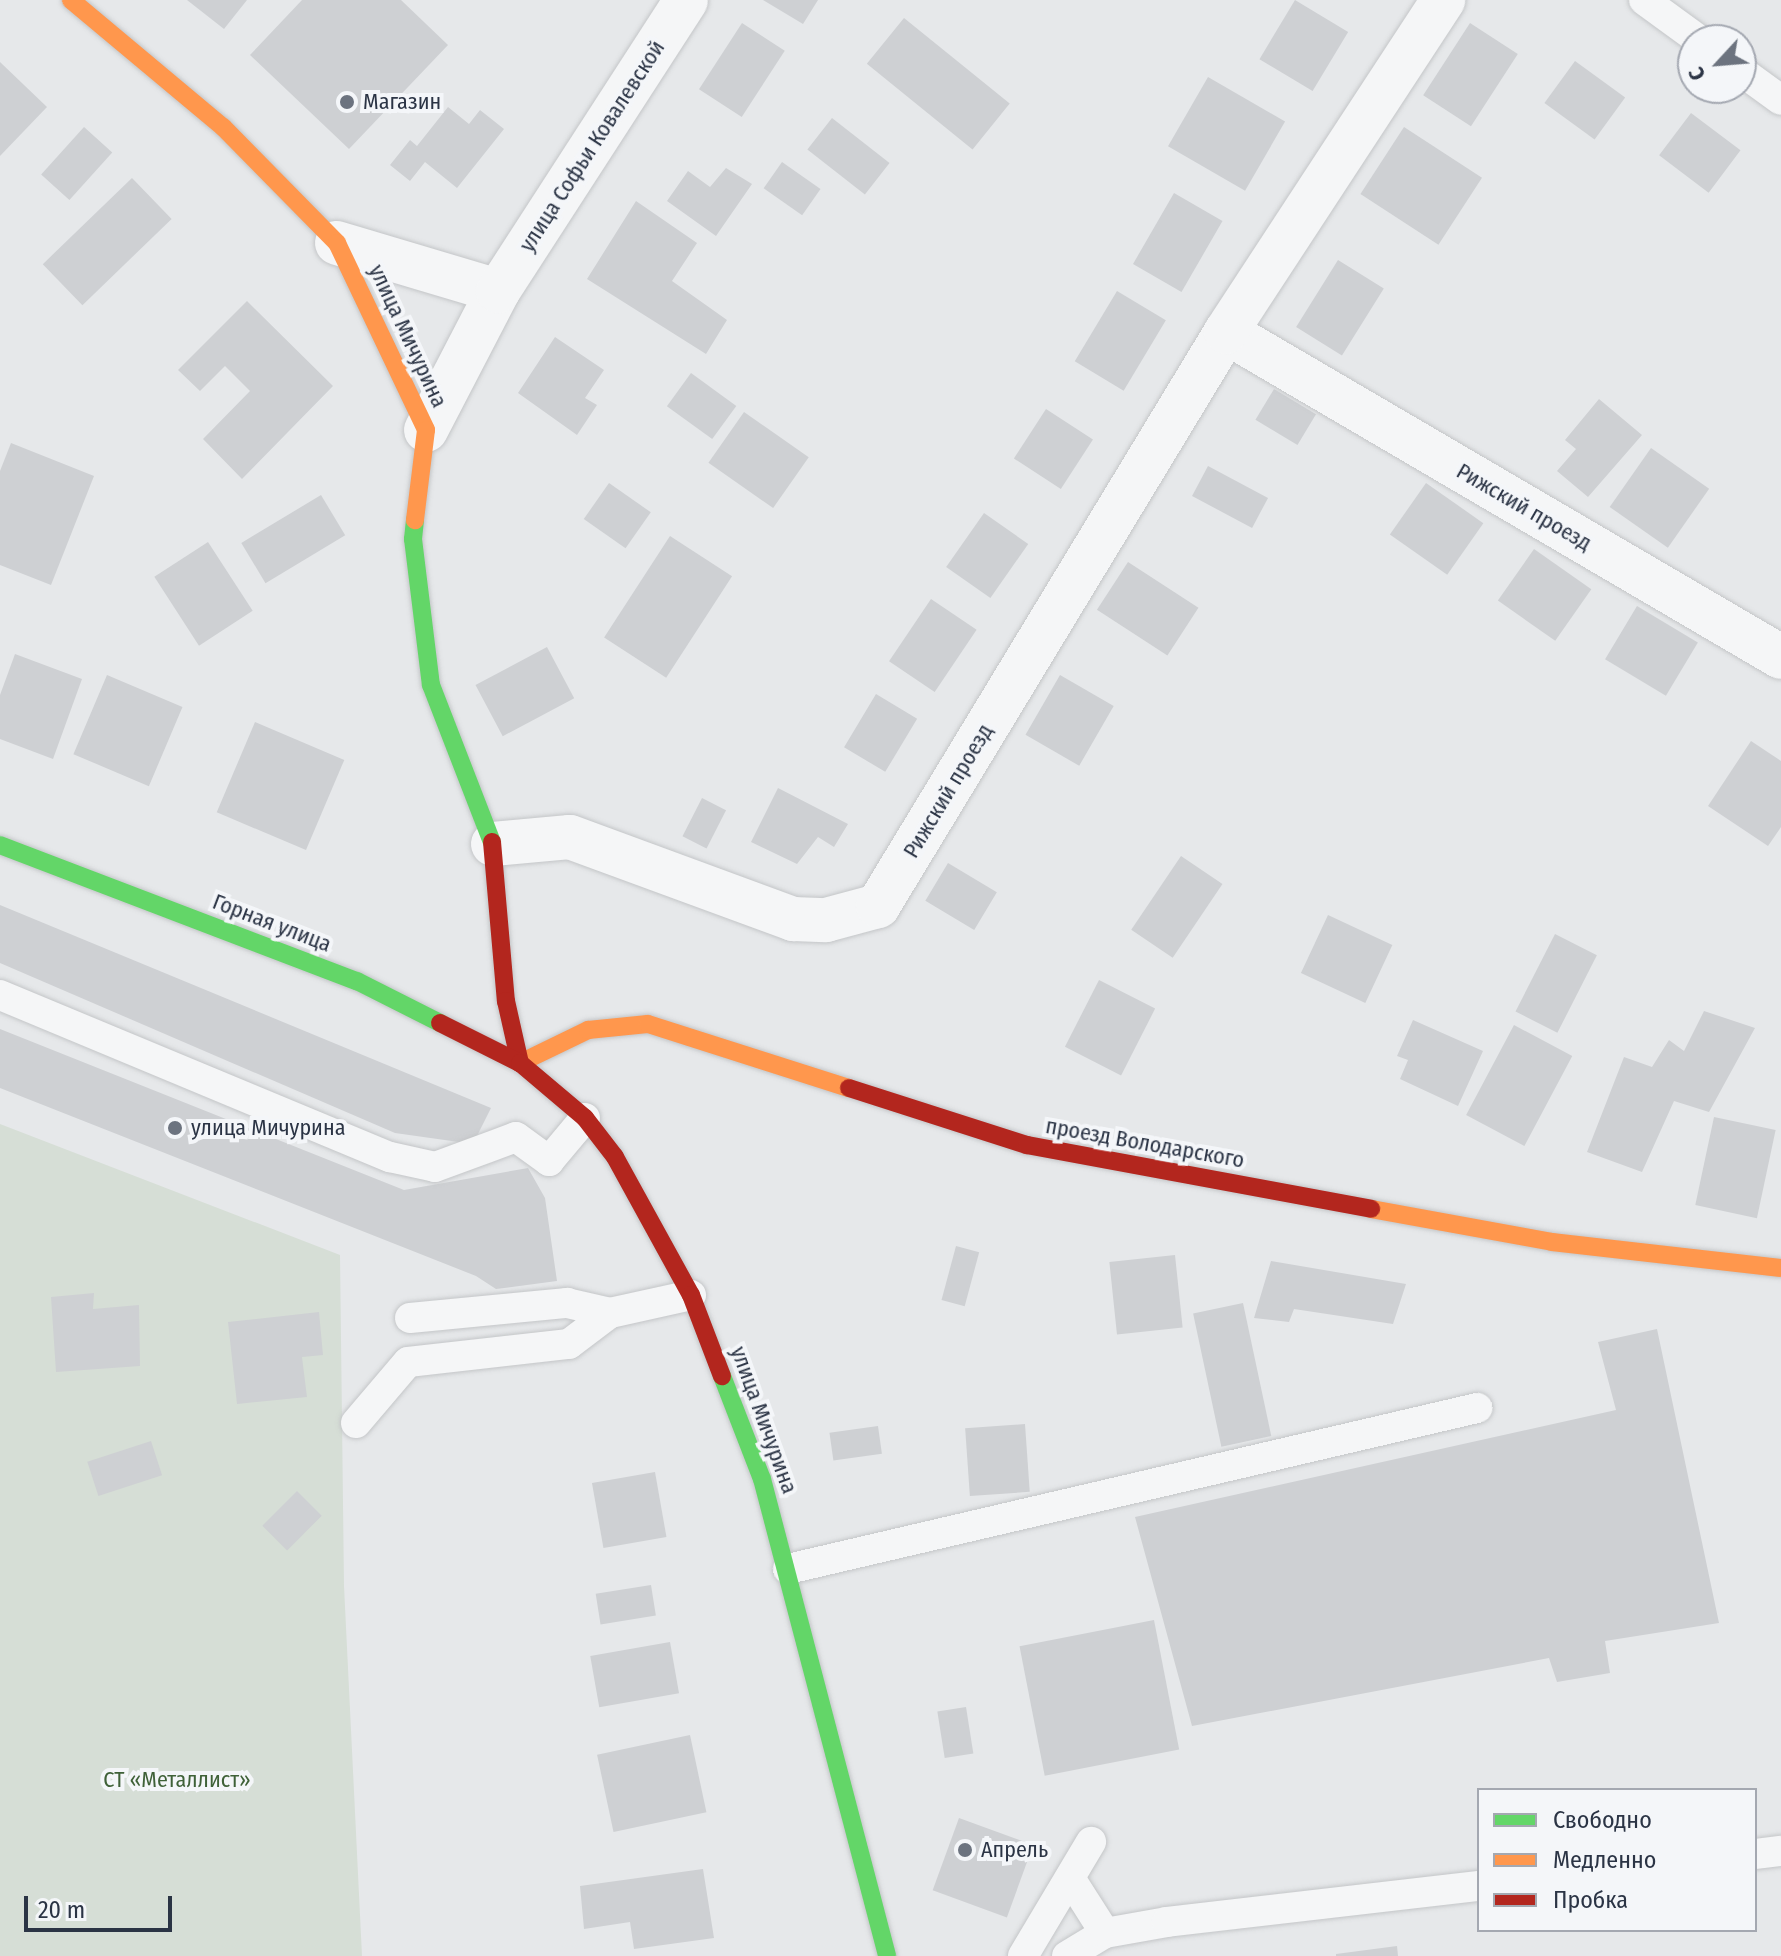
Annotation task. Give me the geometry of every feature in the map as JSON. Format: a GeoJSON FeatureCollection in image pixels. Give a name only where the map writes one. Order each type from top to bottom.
{"type":"FeatureCollection","features":[{"type":"Feature","properties":{"kind":"street","name":"улица Мичурина"},"geometry":{"type":"LineString","coordinates":[[71,0],[223,127],[337,243],[426,430],[413,539],[431,685],[493,844],[506,1001],[520,1063],[585,1118],[623,1169],[691,1295],[762,1479],[889,1953]]}},
{"type":"Feature","properties":{"kind":"street","name":"улица Софьи Ковалевской"},"geometry":{"type":"LineString","coordinates":[[426,430],[498,291],[686,0]]}},
{"type":"Feature","properties":{"kind":"street","name":"Рижский проезд"},"geometry":{"type":"LineString","coordinates":[[493,844],[570,837],[793,919],[826,920],[878,906],[1226,332],[1443,0]]}},
{"type":"Feature","properties":{"kind":"street"},"geometry":{"type":"LineString","coordinates":[[337,243],[498,291]]}},
{"type":"Feature","properties":{"kind":"street","name":"Рижский проезд"},"geometry":{"type":"LineString","coordinates":[[1226,332],[1781,657]]}},
{"type":"Feature","properties":{"kind":"street","name":"Горная улица"},"geometry":{"type":"LineString","coordinates":[[0,845],[357,981],[520,1063]]}},
{"type":"Feature","properties":{"kind":"street","name":"проезд Володарского"},"geometry":{"type":"LineString","coordinates":[[520,1063],[588,1030],[648,1024],[1027,1145],[1552,1242],[1781,1268]]}},
{"type":"Feature","properties":{"kind":"lane"},"geometry":{"type":"LineString","coordinates":[[1644,0],[1677,24]]}},
{"type":"Feature","properties":{"kind":"lane"},"geometry":{"type":"LineString","coordinates":[[1757,83],[1781,100]]}},
{"type":"Feature","properties":{"kind":"lane"},"geometry":{"type":"LineString","coordinates":[[0,995],[390,1157],[435,1167],[516,1137],[549,1161],[585,1118]]}},
{"type":"Feature","properties":{"kind":"lane"},"geometry":{"type":"LineString","coordinates":[[356,1423],[408,1362],[569,1344],[610,1313],[691,1295]]}},
{"type":"Feature","properties":{"kind":"lane"},"geometry":{"type":"LineString","coordinates":[[410,1318],[567,1303],[610,1313]]}},
{"type":"Feature","properties":{"kind":"lane"},"geometry":{"type":"LineString","coordinates":[[788,1569],[1477,1408]]}},
{"type":"Feature","properties":{"kind":"lane"},"geometry":{"type":"LineString","coordinates":[[1023,1956],[1091,1842]]}},
{"type":"Feature","properties":{"kind":"lane"},"geometry":{"type":"LineString","coordinates":[[1757,1854],[1781,1851]]}},
{"type":"Feature","properties":{"kind":"lane"},"geometry":{"type":"LineString","coordinates":[[1070,1878],[1105,1933]]}},
{"type":"Feature","properties":{"kind":"lane"},"geometry":{"type":"LineString","coordinates":[[1067,1956],[1105,1933],[1477,1886]]}},
{"type":"Feature","properties":{"kind":"green space","name":"СТ «Металлист»"},"geometry":{"type":"Polygon","coordinates":[[[0,1124],[340,1255],[344,1586],[362,1956],[0,1956],[0,1124]]]}},
{"type":"Feature","properties":{"kind":"building"},"geometry":{"type":"Polygon","coordinates":[[[187,0],[247,0],[224,29],[187,0]]]}},
{"type":"Feature","properties":{"kind":"building","name":"Магазин"},"geometry":{"type":"Polygon","coordinates":[[[302,0],[401,0],[448,45],[349,149],[250,55],[302,0]]]}},
{"type":"Feature","properties":{"kind":"building"},"geometry":{"type":"Polygon","coordinates":[[[763,0],[818,0],[803,24],[763,0]]]}},
{"type":"Feature","properties":{"kind":"building"},"geometry":{"type":"Polygon","coordinates":[[[1295,0],[1348,32],[1313,91],[1259,59],[1295,0]]]}},
{"type":"Feature","properties":{"kind":"building"},"geometry":{"type":"Polygon","coordinates":[[[904,18],[1010,104],[973,149],[867,64],[904,18]]]}},
{"type":"Feature","properties":{"kind":"building"},"geometry":{"type":"Polygon","coordinates":[[[742,23],[785,51],[742,117],[699,89],[742,23]]]}},
{"type":"Feature","properties":{"kind":"building"},"geometry":{"type":"Polygon","coordinates":[[[1470,23],[1518,54],[1471,126],[1423,95],[1470,23]]]}},
{"type":"Feature","properties":{"kind":"building"},"geometry":{"type":"Polygon","coordinates":[[[1575,61],[1625,97],[1595,140],[1544,103],[1575,61]]]}},
{"type":"Feature","properties":{"kind":"building"},"geometry":{"type":"Polygon","coordinates":[[[0,62],[47,107],[0,156],[0,62]]]}},
{"type":"Feature","properties":{"kind":"building"},"geometry":{"type":"Polygon","coordinates":[[[1208,77],[1285,122],[1245,191],[1168,146],[1208,77]]]}},
{"type":"Feature","properties":{"kind":"building"},"geometry":{"type":"Polygon","coordinates":[[[448,107],[469,124],[480,110],[504,129],[457,188],[425,162],[410,181],[390,165],[410,140],[417,146],[448,107]]]}},
{"type":"Feature","properties":{"kind":"building"},"geometry":{"type":"Polygon","coordinates":[[[1691,113],[1741,150],[1709,193],[1659,155],[1691,113]]]}},
{"type":"Feature","properties":{"kind":"building"},"geometry":{"type":"Polygon","coordinates":[[[832,118],[890,163],[865,194],[807,150],[832,118]]]}},
{"type":"Feature","properties":{"kind":"building"},"geometry":{"type":"Polygon","coordinates":[[[84,127],[112,152],[69,200],[41,175],[84,127]]]}},
{"type":"Feature","properties":{"kind":"building"},"geometry":{"type":"Polygon","coordinates":[[[1404,127],[1482,178],[1438,245],[1360,194],[1404,127]]]}},
{"type":"Feature","properties":{"kind":"building"},"geometry":{"type":"Polygon","coordinates":[[[782,162],[821,189],[802,215],[764,188],[782,162]]]}},
{"type":"Feature","properties":{"kind":"building"},"geometry":{"type":"Polygon","coordinates":[[[726,168],[752,184],[716,236],[667,201],[688,171],[710,187],[726,168]]]}},
{"type":"Feature","properties":{"kind":"building"},"geometry":{"type":"Polygon","coordinates":[[[132,178],[172,219],[82,305],[43,264],[132,178]]]}},
{"type":"Feature","properties":{"kind":"building"},"geometry":{"type":"Polygon","coordinates":[[[1174,193],[1222,221],[1181,292],[1133,264],[1174,193]]]}},
{"type":"Feature","properties":{"kind":"building"},"geometry":{"type":"Polygon","coordinates":[[[636,201],[697,243],[672,281],[727,320],[706,354],[587,279],[636,201]]]}},
{"type":"Feature","properties":{"kind":"building"},"geometry":{"type":"Polygon","coordinates":[[[1338,260],[1384,289],[1342,356],[1296,327],[1338,260]]]}},
{"type":"Feature","properties":{"kind":"building"},"geometry":{"type":"Polygon","coordinates":[[[1117,291],[1166,320],[1124,391],[1075,361],[1117,291]]]}},
{"type":"Feature","properties":{"kind":"building"},"geometry":{"type":"Polygon","coordinates":[[[247,301],[333,386],[242,479],[203,439],[250,391],[225,366],[200,391],[178,370],[247,301]]]}},
{"type":"Feature","properties":{"kind":"building"},"geometry":{"type":"Polygon","coordinates":[[[555,337],[604,370],[585,398],[597,405],[577,435],[518,393],[555,337]]]}},
{"type":"Feature","properties":{"kind":"building"},"geometry":{"type":"Polygon","coordinates":[[[691,373],[736,406],[712,439],[667,406],[691,373]]]}},
{"type":"Feature","properties":{"kind":"building"},"geometry":{"type":"Polygon","coordinates":[[[1274,389],[1316,414],[1297,445],[1255,420],[1274,389]]]}},
{"type":"Feature","properties":{"kind":"building"},"geometry":{"type":"Polygon","coordinates":[[[1599,399],[1642,435],[1588,497],[1557,471],[1576,449],[1565,440],[1599,399]]]}},
{"type":"Feature","properties":{"kind":"building"},"geometry":{"type":"Polygon","coordinates":[[[1046,409],[1093,439],[1061,489],[1014,458],[1046,409]]]}},
{"type":"Feature","properties":{"kind":"building"},"geometry":{"type":"Polygon","coordinates":[[[744,412],[809,457],[773,508],[708,463],[744,412]]]}},
{"type":"Feature","properties":{"kind":"building"},"geometry":{"type":"Polygon","coordinates":[[[11,443],[94,476],[51,585],[0,565],[0,471],[11,443]]]}},
{"type":"Feature","properties":{"kind":"building"},"geometry":{"type":"Polygon","coordinates":[[[1651,448],[1709,489],[1668,548],[1610,507],[1651,448]]]}},
{"type":"Feature","properties":{"kind":"building"},"geometry":{"type":"Polygon","coordinates":[[[1208,466],[1268,498],[1252,528],[1192,496],[1208,466]]]}},
{"type":"Feature","properties":{"kind":"building"},"geometry":{"type":"Polygon","coordinates":[[[609,483],[651,512],[626,548],[584,519],[609,483]]]}},
{"type":"Feature","properties":{"kind":"building"},"geometry":{"type":"Polygon","coordinates":[[[1426,483],[1483,523],[1447,575],[1390,535],[1426,483]]]}},
{"type":"Feature","properties":{"kind":"building"},"geometry":{"type":"Polygon","coordinates":[[[321,495],[345,535],[265,583],[241,543],[321,495]]]}},
{"type":"Feature","properties":{"kind":"building"},"geometry":{"type":"Polygon","coordinates":[[[984,513],[1028,544],[990,598],[946,567],[984,513]]]}},
{"type":"Feature","properties":{"kind":"building"},"geometry":{"type":"Polygon","coordinates":[[[670,536],[732,576],[666,678],[604,637],[670,536]]]}},
{"type":"Feature","properties":{"kind":"building"},"geometry":{"type":"Polygon","coordinates":[[[208,542],[253,611],[199,646],[154,577],[208,542]]]}},
{"type":"Feature","properties":{"kind":"building"},"geometry":{"type":"Polygon","coordinates":[[[1534,549],[1591,589],[1555,641],[1498,601],[1534,549]]]}},
{"type":"Feature","properties":{"kind":"building"},"geometry":{"type":"Polygon","coordinates":[[[1128,562],[1198,608],[1167,656],[1097,610],[1128,562]]]}},
{"type":"Feature","properties":{"kind":"building"},"geometry":{"type":"Polygon","coordinates":[[[931,599],[977,630],[935,692],[889,661],[931,599]]]}},
{"type":"Feature","properties":{"kind":"building"},"geometry":{"type":"Polygon","coordinates":[[[1637,606],[1698,643],[1666,696],[1605,659],[1637,606]]]}},
{"type":"Feature","properties":{"kind":"building"},"geometry":{"type":"Polygon","coordinates":[[[547,647],[574,698],[503,736],[475,685],[547,647]]]}},
{"type":"Feature","properties":{"kind":"building"},"geometry":{"type":"Polygon","coordinates":[[[15,654],[82,679],[53,759],[0,739],[0,695],[15,654]]]}},
{"type":"Feature","properties":{"kind":"building"},"geometry":{"type":"Polygon","coordinates":[[[107,675],[182,707],[149,786],[73,754],[107,675]]]}},
{"type":"Feature","properties":{"kind":"building"},"geometry":{"type":"Polygon","coordinates":[[[1060,675],[1114,706],[1079,766],[1026,735],[1060,675]]]}},
{"type":"Feature","properties":{"kind":"building"},"geometry":{"type":"Polygon","coordinates":[[[876,694],[917,719],[885,772],[844,747],[876,694]]]}},
{"type":"Feature","properties":{"kind":"building"},"geometry":{"type":"Polygon","coordinates":[[[255,722],[344,760],[306,850],[217,812],[255,722]]]}},
{"type":"Feature","properties":{"kind":"building"},"geometry":{"type":"Polygon","coordinates":[[[1751,741],[1781,761],[1781,827],[1768,846],[1708,806],[1751,741]]]}},
{"type":"Feature","properties":{"kind":"building"},"geometry":{"type":"Polygon","coordinates":[[[778,788],[848,824],[834,847],[818,837],[797,864],[751,842],[778,788]]]}},
{"type":"Feature","properties":{"kind":"building"},"geometry":{"type":"Polygon","coordinates":[[[702,798],[726,810],[707,849],[682,836],[702,798]]]}},
{"type":"Feature","properties":{"kind":"building"},"geometry":{"type":"Polygon","coordinates":[[[1181,856],[1222,884],[1173,958],[1131,930],[1181,856]]]}},
{"type":"Feature","properties":{"kind":"building"},"geometry":{"type":"Polygon","coordinates":[[[948,863],[997,892],[974,930],[925,901],[948,863]]]}},
{"type":"Feature","properties":{"kind":"building"},"geometry":{"type":"Polygon","coordinates":[[[0,905],[491,1108],[473,1144],[395,1133],[0,963],[0,905]]]}},
{"type":"Feature","properties":{"kind":"building"},"geometry":{"type":"Polygon","coordinates":[[[1328,915],[1392,945],[1365,1003],[1301,973],[1328,915]]]}},
{"type":"Feature","properties":{"kind":"building"},"geometry":{"type":"Polygon","coordinates":[[[1555,934],[1597,955],[1557,1033],[1516,1012],[1555,934]]]}},
{"type":"Feature","properties":{"kind":"building"},"geometry":{"type":"Polygon","coordinates":[[[1099,980],[1155,1009],[1121,1075],[1065,1047],[1099,980]]]}},
{"type":"Feature","properties":{"kind":"building"},"geometry":{"type":"Polygon","coordinates":[[[1704,1011],[1755,1028],[1709,1112],[1674,1101],[1642,1172],[1587,1152],[1624,1057],[1652,1067],[1669,1040],[1684,1051],[1704,1011]]]}},
{"type":"Feature","properties":{"kind":"building"},"geometry":{"type":"Polygon","coordinates":[[[1413,1020],[1483,1051],[1458,1106],[1400,1079],[1408,1060],[1397,1056],[1413,1020]]]}},
{"type":"Feature","properties":{"kind":"building"},"geometry":{"type":"Polygon","coordinates":[[[1514,1025],[1572,1056],[1524,1146],[1466,1115],[1514,1025]]]}},
{"type":"Feature","properties":{"kind":"building","name":"улица Мичурина"},"geometry":{"type":"Polygon","coordinates":[[[0,1029],[404,1190],[528,1168],[545,1198],[557,1281],[496,1289],[476,1276],[0,1088],[0,1029]]]}},
{"type":"Feature","properties":{"kind":"building"},"geometry":{"type":"Polygon","coordinates":[[[1714,1117],[1776,1130],[1757,1218],[1695,1205],[1714,1117]]]}},
{"type":"Feature","properties":{"kind":"building"},"geometry":{"type":"Polygon","coordinates":[[[956,1246],[979,1252],[965,1306],[942,1300],[956,1246]]]}},
{"type":"Feature","properties":{"kind":"building"},"geometry":{"type":"Polygon","coordinates":[[[1175,1255],[1183,1328],[1117,1334],[1109,1262],[1175,1255]]]}},
{"type":"Feature","properties":{"kind":"building"},"geometry":{"type":"Polygon","coordinates":[[[1271,1261],[1406,1284],[1393,1324],[1294,1309],[1289,1322],[1254,1318],[1271,1261]]]}},
{"type":"Feature","properties":{"kind":"building"},"geometry":{"type":"Polygon","coordinates":[[[94,1293],[93,1309],[139,1305],[140,1366],[56,1372],[51,1297],[94,1293]]]}},
{"type":"Feature","properties":{"kind":"building"},"geometry":{"type":"Polygon","coordinates":[[[1243,1303],[1271,1436],[1221,1447],[1193,1314],[1243,1303]]]}},
{"type":"Feature","properties":{"kind":"building"},"geometry":{"type":"Polygon","coordinates":[[[319,1312],[323,1355],[302,1357],[307,1397],[237,1404],[228,1322],[319,1312]]]}},
{"type":"Feature","properties":{"kind":"building"},"geometry":{"type":"Polygon","coordinates":[[[1657,1329],[1719,1623],[1605,1641],[1610,1673],[1557,1682],[1549,1658],[1192,1726],[1135,1517],[1616,1410],[1598,1342],[1657,1329]]]}},
{"type":"Feature","properties":{"kind":"building"},"geometry":{"type":"Polygon","coordinates":[[[1025,1424],[1030,1492],[970,1496],[965,1428],[1025,1424]]]}},
{"type":"Feature","properties":{"kind":"building"},"geometry":{"type":"Polygon","coordinates":[[[878,1426],[882,1454],[833,1461],[829,1433],[878,1426]]]}},
{"type":"Feature","properties":{"kind":"building"},"geometry":{"type":"Polygon","coordinates":[[[151,1441],[162,1475],[98,1496],[87,1462],[151,1441]]]}},
{"type":"Feature","properties":{"kind":"building"},"geometry":{"type":"Polygon","coordinates":[[[655,1472],[666,1537],[603,1548],[592,1483],[655,1472]]]}},
{"type":"Feature","properties":{"kind":"building"},"geometry":{"type":"Polygon","coordinates":[[[297,1491],[322,1516],[287,1550],[262,1526],[297,1491]]]}},
{"type":"Feature","properties":{"kind":"building"},"geometry":{"type":"Polygon","coordinates":[[[651,1585],[656,1616],[601,1624],[596,1594],[651,1585]]]}},
{"type":"Feature","properties":{"kind":"building"},"geometry":{"type":"Polygon","coordinates":[[[1154,1620],[1179,1750],[1045,1776],[1020,1646],[1154,1620]]]}},
{"type":"Feature","properties":{"kind":"building"},"geometry":{"type":"Polygon","coordinates":[[[670,1642],[679,1693],[599,1707],[590,1656],[670,1642]]]}},
{"type":"Feature","properties":{"kind":"building"},"geometry":{"type":"Polygon","coordinates":[[[966,1707],[973,1753],[945,1758],[937,1712],[966,1707]]]}},
{"type":"Feature","properties":{"kind":"building"},"geometry":{"type":"Polygon","coordinates":[[[690,1735],[706,1812],[614,1832],[597,1755],[690,1735]]]}},
{"type":"Feature","properties":{"kind":"building"},"geometry":{"type":"Polygon","coordinates":[[[959,1818],[1033,1845],[1007,1917],[933,1890],[959,1818]]]}},
{"type":"Feature","properties":{"kind":"building"},"geometry":{"type":"Polygon","coordinates":[[[703,1869],[714,1938],[634,1949],[630,1922],[584,1929],[580,1886],[703,1869]]]}},
{"type":"Feature","properties":{"kind":"building"},"geometry":{"type":"Polygon","coordinates":[[[1397,1946],[1398,1956],[1336,1956],[1336,1954],[1397,1946]]]}},
{"type":"Feature","properties":{"kind":"traffic: fast"},"geometry":{"type":"LineString","coordinates":[[415,520],[413,539],[431,685],[492,842]]}},
{"type":"Feature","properties":{"kind":"traffic: fast"},"geometry":{"type":"LineString","coordinates":[[0,845],[357,981],[440,1023]]}},
{"type":"Feature","properties":{"kind":"traffic: fast"},"geometry":{"type":"LineString","coordinates":[[722,1376],[762,1479],[887,1956]]}},
{"type":"Feature","properties":{"kind":"traffic: slow"},"geometry":{"type":"LineString","coordinates":[[71,0],[223,127],[337,243],[426,430],[415,520]]}},
{"type":"Feature","properties":{"kind":"traffic: slow"},"geometry":{"type":"LineString","coordinates":[[520,1063],[588,1030],[648,1024],[849,1088]]}},
{"type":"Feature","properties":{"kind":"traffic: slow"},"geometry":{"type":"LineString","coordinates":[[1371,1209],[1552,1242],[1781,1268]]}},
{"type":"Feature","properties":{"kind":"traffic: jam"},"geometry":{"type":"LineString","coordinates":[[492,842],[506,1001],[520,1063]]}},
{"type":"Feature","properties":{"kind":"traffic: jam"},"geometry":{"type":"LineString","coordinates":[[440,1023],[520,1063],[585,1118],[615,1157],[691,1295],[722,1376]]}},
{"type":"Feature","properties":{"kind":"traffic: jam"},"geometry":{"type":"LineString","coordinates":[[849,1088],[1027,1145],[1371,1209]]}},
{"type":"Feature","properties":{"kind":"place","name":"Магазин"},"geometry":{"type":"Point","coordinates":[347,102]}},
{"type":"Feature","properties":{"kind":"place","name":"улица Мичурина"},"geometry":{"type":"Point","coordinates":[175,1128]}},
{"type":"Feature","properties":{"kind":"place","name":"Апрель"},"geometry":{"type":"Point","coordinates":[965,1850]}}]}
